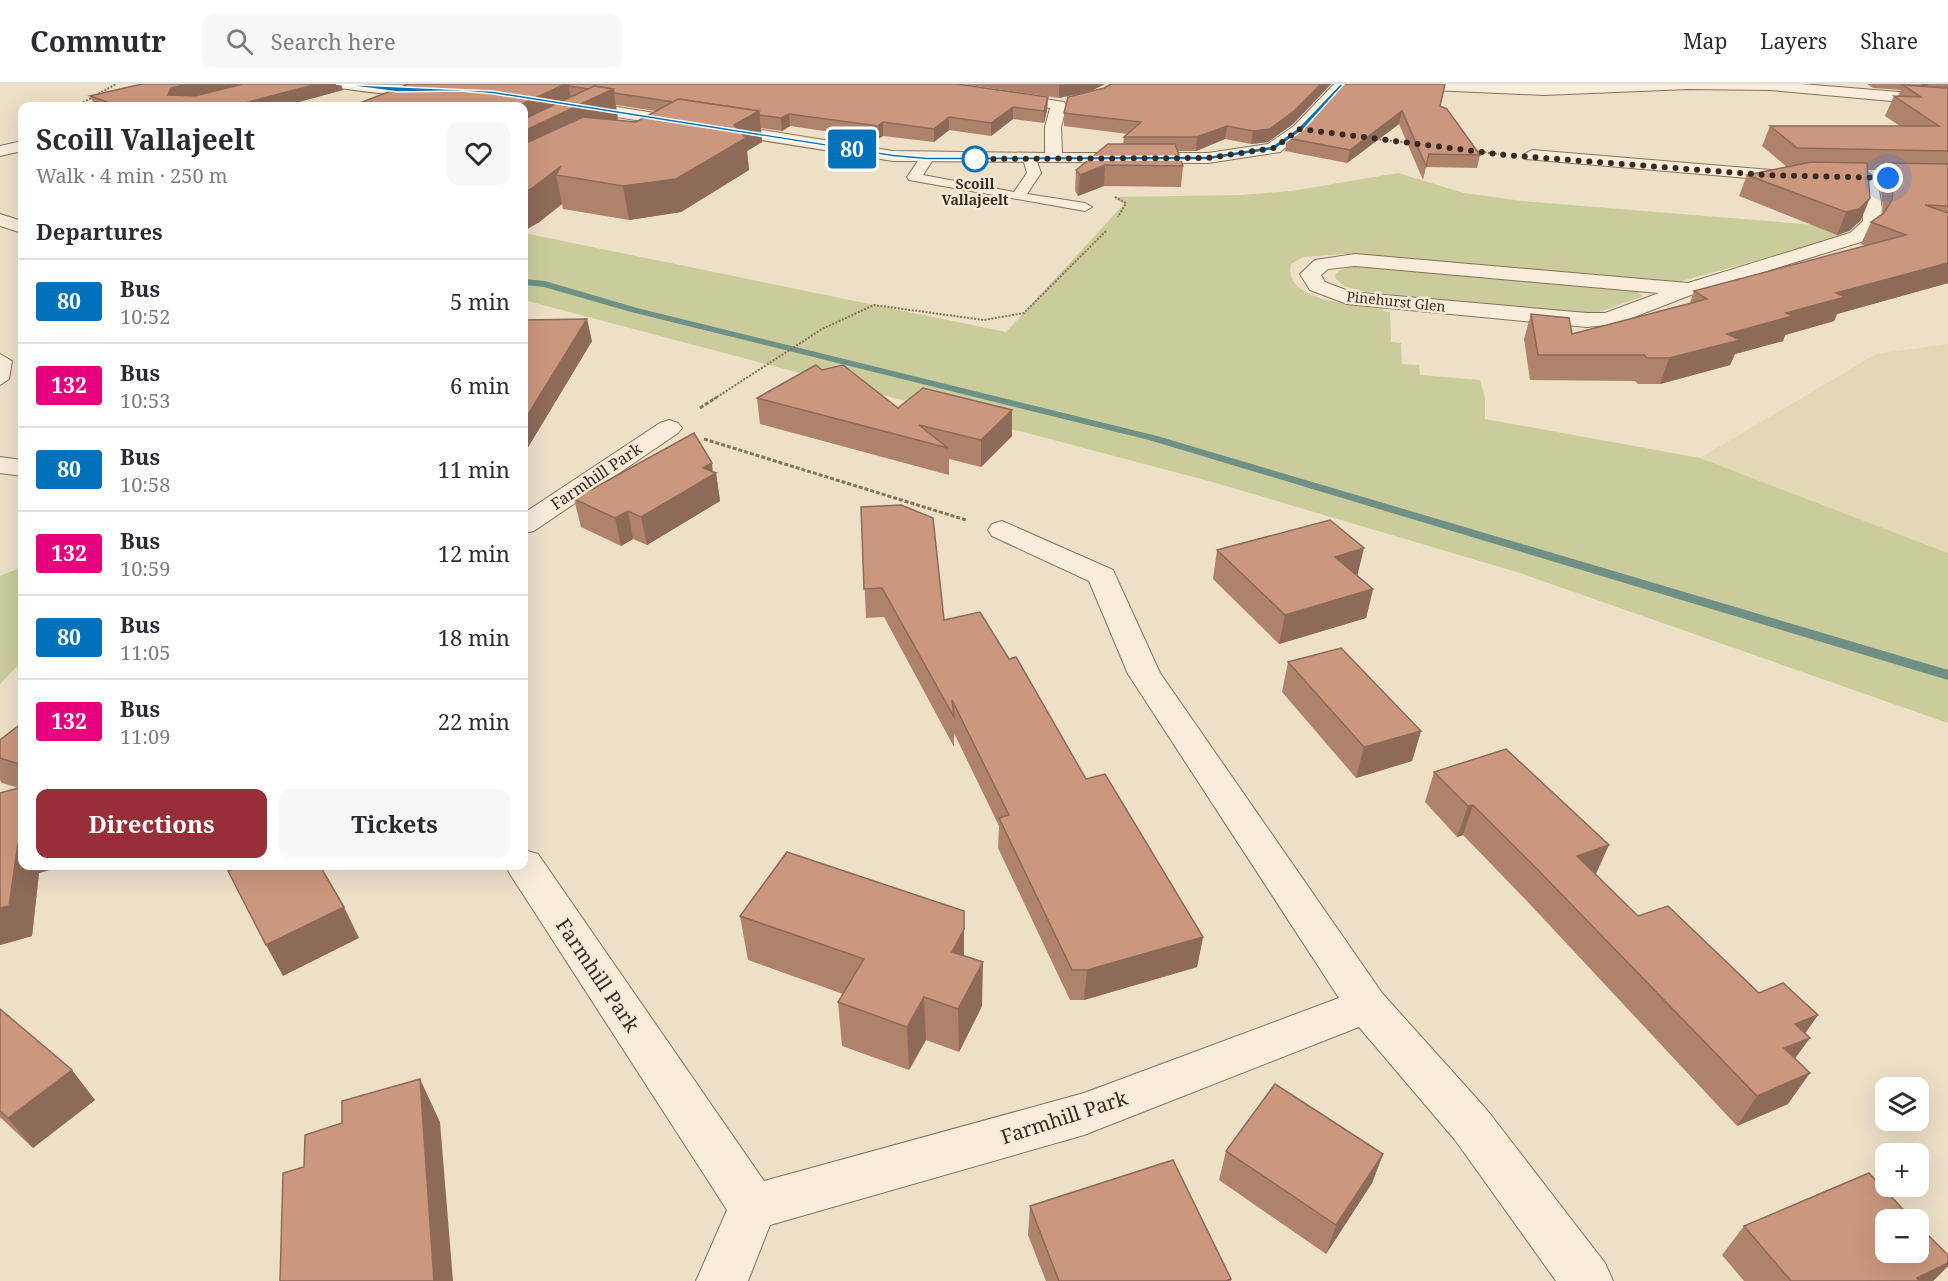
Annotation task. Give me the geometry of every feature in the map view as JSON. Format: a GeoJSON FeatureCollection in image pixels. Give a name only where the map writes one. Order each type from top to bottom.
{"type":"FeatureCollection","features":[{"type":"Feature","properties":{"kind":"street"},"geometry":{"type":"LineString","coordinates":[[339,84],[382,89],[447,90],[411,102]]}},
{"type":"Feature","properties":{"kind":"street"},"geometry":{"type":"LineString","coordinates":[[916,84],[1059,105],[1078,100]]}},
{"type":"Feature","properties":{"kind":"street"},"geometry":{"type":"LineString","coordinates":[[553,102],[893,156],[1030,159],[1208,158],[1274,148],[1300,129],[1342,84]]}},
{"type":"Feature","properties":{"kind":"street"},"geometry":{"type":"LineString","coordinates":[[1387,84],[1544,90],[1688,85],[1771,86],[1937,100]]}},
{"type":"Feature","properties":{"kind":"street"},"geometry":{"type":"LineString","coordinates":[[1059,105],[1053,126],[1059,159]]}},
{"type":"Feature","properties":{"kind":"street"},"geometry":{"type":"LineString","coordinates":[[575,120],[596,110]]}},
{"type":"Feature","properties":{"kind":"street"},"geometry":{"type":"LineString","coordinates":[[0,151],[18,147]]}},
{"type":"Feature","properties":{"kind":"street"},"geometry":{"type":"LineString","coordinates":[[1532,155],[1817,177]]}},
{"type":"Feature","properties":{"kind":"street","name":"Pinehurst Glen"},"geometry":{"type":"LineString","coordinates":[[1689,289],[1355,260],[1323,264],[1310,274],[1317,286],[1347,298],[1587,320],[1608,319],[1689,289],[1857,237],[1870,227],[1873,221],[1878,178],[1845,178]]}},
{"type":"Feature","properties":{"kind":"street"},"geometry":{"type":"LineString","coordinates":[[0,220],[18,226]]}},
{"type":"Feature","properties":{"kind":"street","name":"Farmhill Park"},"geometry":{"type":"LineString","coordinates":[[528,522],[669,428]]}},
{"type":"Feature","properties":{"kind":"street"},"geometry":{"type":"LineString","coordinates":[[0,465],[18,467]]}},
{"type":"Feature","properties":{"kind":"street"},"geometry":{"type":"LineString","coordinates":[[1002,530],[1102,576],[1144,674],[1367,1006],[1471,1125],[1587,1281]]}},
{"type":"Feature","properties":{"kind":"street","name":"Farmhill Park"},"geometry":{"type":"LineString","coordinates":[[528,870],[753,1207],[1084,1114],[1367,1006]]}},
{"type":"Feature","properties":{"kind":"street"},"geometry":{"type":"LineString","coordinates":[[722,1281],[753,1207]]}},
{"type":"Feature","properties":{"kind":"lane"},"geometry":{"type":"LineString","coordinates":[[617,126],[638,116]]}},
{"type":"Feature","properties":{"kind":"lane"},"geometry":{"type":"LineString","coordinates":[[664,133],[684,123]]}},
{"type":"Feature","properties":{"kind":"lane"},"geometry":{"type":"LineString","coordinates":[[927,158],[914,177],[1085,207]]}},
{"type":"Feature","properties":{"kind":"lane"},"geometry":{"type":"LineString","coordinates":[[1018,197],[1034,173],[1030,159]]}},
{"type":"Feature","properties":{"kind":"lane"},"geometry":{"type":"LineString","coordinates":[[0,359],[3,361],[0,379]]}},
{"type":"Feature","properties":{"kind":"path"},"geometry":{"type":"LineString","coordinates":[[84,102],[116,84]]}},
{"type":"Feature","properties":{"kind":"path"},"geometry":{"type":"LineString","coordinates":[[1300,129],[1414,144]]}},
{"type":"Feature","properties":{"kind":"path"},"geometry":{"type":"LineString","coordinates":[[1471,151],[1532,155]]}},
{"type":"Feature","properties":{"kind":"path"},"geometry":{"type":"LineString","coordinates":[[1059,159],[1126,203],[1116,220]]}},
{"type":"Feature","properties":{"kind":"path"},"geometry":{"type":"LineString","coordinates":[[669,428],[822,329],[874,305],[984,320],[1024,313],[1109,228]]}},
{"type":"Feature","properties":{"kind":"path"},"geometry":{"type":"LineString","coordinates":[[669,428],[1002,530]]}},
{"type":"Feature","properties":{"kind":"shaded area"},"geometry":{"type":"Polygon","coordinates":[[[1948,344],[1948,553],[1700,458],[1876,354],[1948,344]]]}},
{"type":"Feature","properties":{"kind":"green space"},"geometry":{"type":"Polygon","coordinates":[[[1398,173],[1464,193],[1522,201],[1852,228],[1835,239],[1678,282],[1343,254],[1303,257],[1291,264],[1291,277],[1298,287],[1310,294],[1341,303],[1383,307],[1383,311],[1390,312],[1391,342],[1401,343],[1402,364],[1419,365],[1420,375],[1480,380],[1485,398],[1485,419],[1700,458],[1948,553],[1948,723],[1520,573],[1216,483],[528,301],[528,234],[1006,332],[1124,204],[1113,197],[1241,195],[1291,191],[1398,173]]]}},
{"type":"Feature","properties":{"kind":"green space"},"geometry":{"type":"Polygon","coordinates":[[[1356,266],[1636,291],[1643,296],[1594,314],[1366,292],[1344,286],[1336,279],[1335,275],[1340,270],[1356,266]]]}},
{"type":"Feature","properties":{"kind":"green space"},"geometry":{"type":"Polygon","coordinates":[[[18,569],[18,665],[0,684],[0,576],[18,569]]]}},
{"type":"Feature","properties":{"kind":"building"},"geometry":{"type":"Polygon","coordinates":[[[142,84],[189,84],[171,88],[168,95],[195,96],[243,84],[317,84],[248,102],[107,102],[90,96],[142,84]]]}},
{"type":"Feature","properties":{"kind":"building"},"geometry":{"type":"Polygon","coordinates":[[[409,84],[565,84],[527,102],[362,102],[409,84]]]}},
{"type":"Feature","properties":{"kind":"building"},"geometry":{"type":"Polygon","coordinates":[[[568,84],[957,84],[1048,97],[1044,111],[1013,107],[991,123],[949,117],[934,129],[883,122],[878,126],[789,114],[781,118],[759,115],[759,111],[678,99],[674,102],[614,93],[613,89],[594,86],[589,89],[568,84]]]}},
{"type":"Feature","properties":{"kind":"building"},"geometry":{"type":"Polygon","coordinates":[[[1111,84],[1321,84],[1294,111],[1270,129],[1253,131],[1227,126],[1197,137],[1124,137],[1141,122],[1064,113],[1068,97],[1104,88],[1111,84]]]}},
{"type":"Feature","properties":{"kind":"building"},"geometry":{"type":"Polygon","coordinates":[[[1343,84],[1445,84],[1440,106],[1447,109],[1480,155],[1429,154],[1426,166],[1402,111],[1350,150],[1287,138],[1310,120],[1343,84]]]}},
{"type":"Feature","properties":{"kind":"building"},"geometry":{"type":"Polygon","coordinates":[[[1903,85],[1945,88],[1948,86],[1948,151],[1797,148],[1770,126],[1939,126],[1894,96],[1921,97],[1903,85]]]}},
{"type":"Feature","properties":{"kind":"building"},"geometry":{"type":"Polygon","coordinates":[[[594,86],[613,89],[528,129],[528,117],[594,86]]]}},
{"type":"Feature","properties":{"kind":"building"},"geometry":{"type":"Polygon","coordinates":[[[678,99],[759,111],[734,125],[746,138],[676,179],[623,186],[556,175],[561,166],[528,190],[528,142],[583,117],[636,122],[678,99]]]}},
{"type":"Feature","properties":{"kind":"building"},"geometry":{"type":"Polygon","coordinates":[[[1108,144],[1175,144],[1183,166],[1105,165],[1080,175],[1076,170],[1108,144]]]}},
{"type":"Feature","properties":{"kind":"building"},"geometry":{"type":"Polygon","coordinates":[[[1811,162],[1867,163],[1870,198],[1859,209],[1846,212],[1747,175],[1811,162]]]}},
{"type":"Feature","properties":{"kind":"building"},"geometry":{"type":"Polygon","coordinates":[[[1889,163],[1948,164],[1948,206],[1925,205],[1948,213],[1948,263],[1836,293],[1845,297],[1786,313],[1793,316],[1727,334],[1740,340],[1669,358],[1647,358],[1644,355],[1538,355],[1531,314],[1569,318],[1572,334],[1707,299],[1694,291],[1906,235],[1871,222],[1884,213],[1892,200],[1893,187],[1889,163]]]}},
{"type":"Feature","properties":{"kind":"building"},"geometry":{"type":"Polygon","coordinates":[[[587,319],[528,415],[528,320],[587,319]]]}},
{"type":"Feature","properties":{"kind":"building"},"geometry":{"type":"Polygon","coordinates":[[[816,365],[822,370],[843,365],[898,408],[923,388],[1012,410],[981,440],[919,425],[948,448],[757,398],[816,365]]]}},
{"type":"Feature","properties":{"kind":"building"},"geometry":{"type":"Polygon","coordinates":[[[694,433],[712,463],[703,468],[716,473],[641,517],[628,511],[615,518],[574,499],[694,433]]]}},
{"type":"Feature","properties":{"kind":"building"},"geometry":{"type":"Polygon","coordinates":[[[901,505],[933,518],[944,620],[980,612],[1009,659],[1016,657],[1086,779],[1105,774],[1203,937],[1087,970],[1072,970],[999,818],[1009,815],[952,700],[954,717],[882,588],[864,589],[861,507],[901,505]]]}},
{"type":"Feature","properties":{"kind":"building"},"geometry":{"type":"Polygon","coordinates":[[[1330,520],[1364,548],[1335,557],[1373,589],[1285,615],[1217,550],[1330,520]]]}},
{"type":"Feature","properties":{"kind":"building"},"geometry":{"type":"Polygon","coordinates":[[[1341,648],[1421,731],[1364,747],[1288,662],[1341,648]]]}},
{"type":"Feature","properties":{"kind":"building"},"geometry":{"type":"Polygon","coordinates":[[[18,726],[18,764],[0,758],[0,740],[18,726]]]}},
{"type":"Feature","properties":{"kind":"building"},"geometry":{"type":"Polygon","coordinates":[[[1506,749],[1609,845],[1577,856],[1638,916],[1668,906],[1759,993],[1783,983],[1818,1015],[1795,1024],[1810,1038],[1784,1048],[1810,1073],[1757,1096],[1538,870],[1473,805],[1468,806],[1434,772],[1506,749]]]}},
{"type":"Feature","properties":{"kind":"building"},"geometry":{"type":"Polygon","coordinates":[[[18,788],[18,843],[9,906],[0,908],[0,793],[18,788]]]}},
{"type":"Feature","properties":{"kind":"building"},"geometry":{"type":"Polygon","coordinates":[[[787,852],[964,911],[964,929],[952,952],[983,962],[958,1009],[924,997],[907,1027],[838,1002],[864,959],[740,916],[787,852]]]}},
{"type":"Feature","properties":{"kind":"building"},"geometry":{"type":"Polygon","coordinates":[[[322,870],[344,907],[266,945],[228,871],[322,870]]]}},
{"type":"Feature","properties":{"kind":"building"},"geometry":{"type":"Polygon","coordinates":[[[0,1009],[72,1070],[8,1118],[0,1111],[0,1009]]]}},
{"type":"Feature","properties":{"kind":"building"},"geometry":{"type":"Polygon","coordinates":[[[420,1079],[434,1281],[280,1281],[283,1173],[304,1167],[305,1135],[342,1123],[342,1101],[420,1079]]]}},
{"type":"Feature","properties":{"kind":"building"},"geometry":{"type":"Polygon","coordinates":[[[1275,1084],[1383,1154],[1336,1225],[1226,1151],[1275,1084]]]}},
{"type":"Feature","properties":{"kind":"building"},"geometry":{"type":"Polygon","coordinates":[[[1173,1160],[1231,1279],[1226,1281],[1059,1281],[1030,1206],[1173,1160]]]}},
{"type":"Feature","properties":{"kind":"building"},"geometry":{"type":"Polygon","coordinates":[[[1869,1173],[1875,1179],[1875,1197],[1891,1197],[1903,1209],[1875,1209],[1875,1263],[1929,1263],[1929,1236],[1948,1255],[1948,1263],[1917,1278],[1920,1281],[1791,1281],[1744,1226],[1869,1173]]]}},
{"type":"Feature","properties":{"kind":"waterway"},"geometry":{"type":"LineString","coordinates":[[528,282],[545,284],[634,310],[1153,438],[1948,675]]}},
{"type":"Feature","properties":{"kind":"bus line","name":"80"},"geometry":{"type":"LineString","coordinates":[[339,84],[374,89],[461,90],[493,93],[893,156],[1065,159],[1208,158],[1274,148],[1300,129],[1342,84]]}},
{"type":"Feature","properties":{"kind":"place","name":"Scoill Vallajeelt"},"geometry":{"type":"Point","coordinates":[975,159]}},
{"type":"Feature","properties":{"kind":"route"},"geometry":{"type":"LineString","coordinates":[[975,159],[968,159],[1208,158],[1274,148],[1300,129],[1505,155],[1532,155],[1766,175],[1888,178]]}}]}
